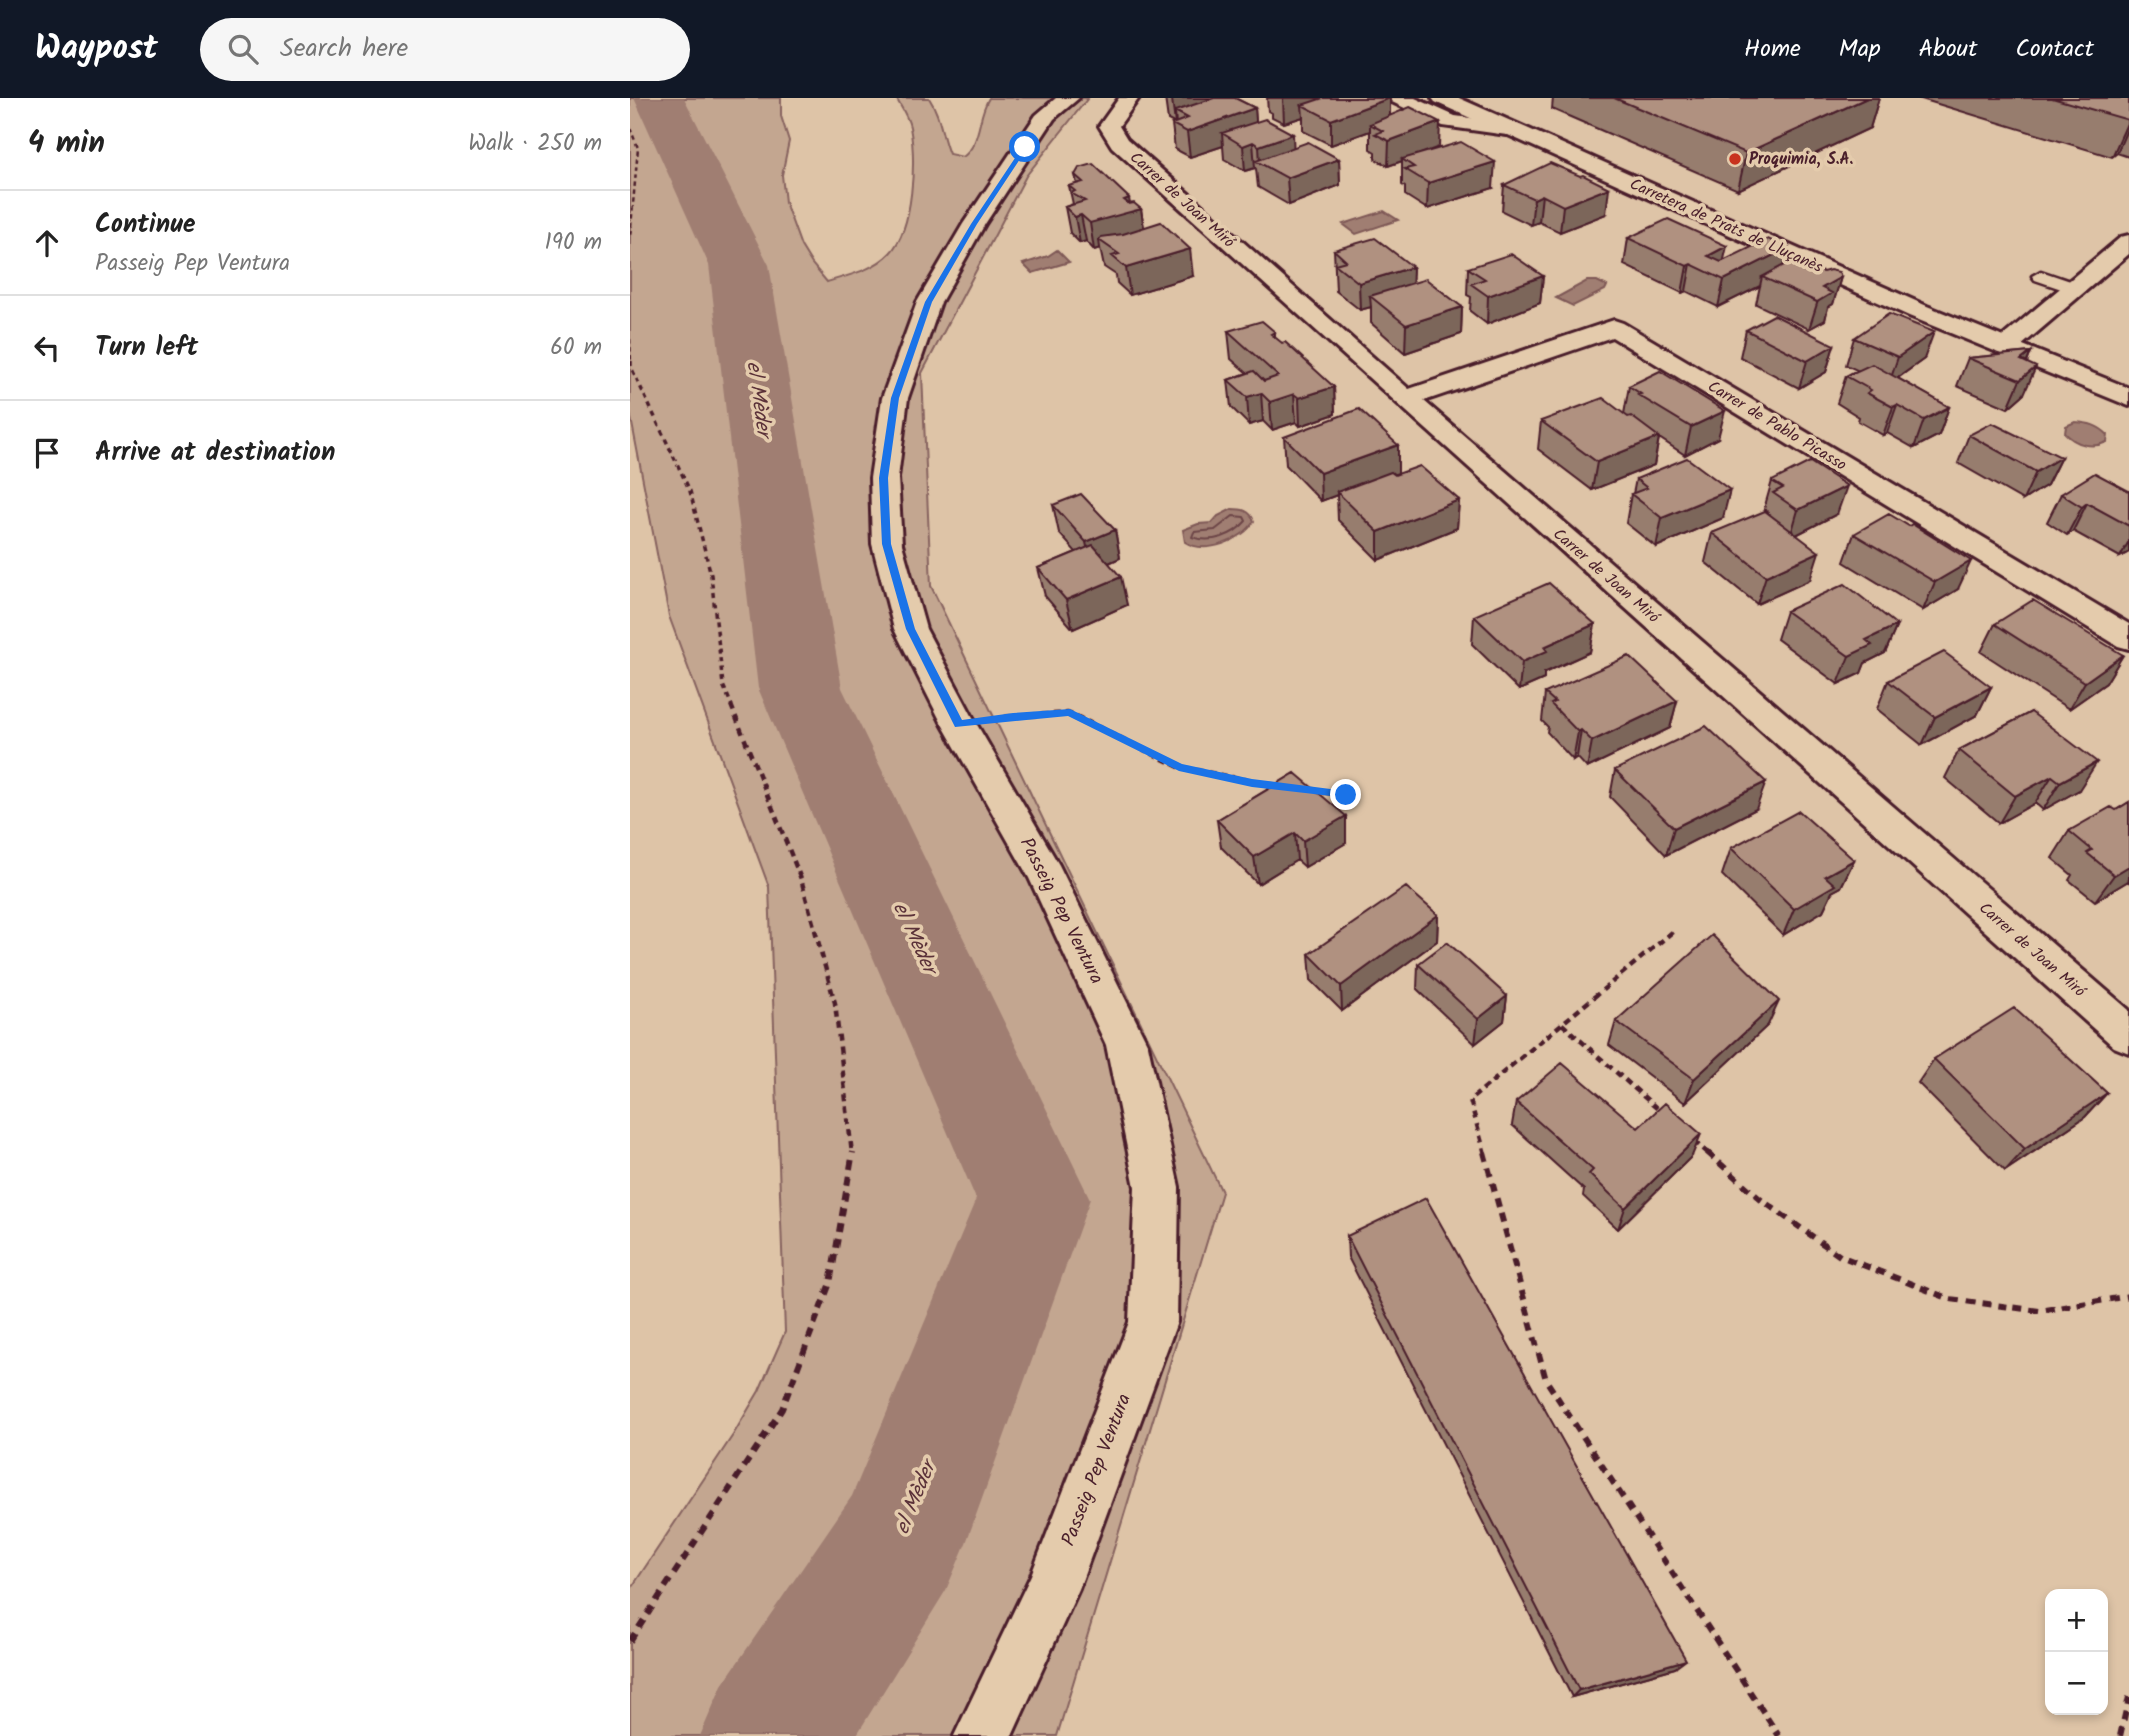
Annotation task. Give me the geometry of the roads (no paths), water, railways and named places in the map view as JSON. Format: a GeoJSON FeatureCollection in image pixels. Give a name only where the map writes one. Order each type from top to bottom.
{"type":"FeatureCollection","features":[{"type":"Feature","properties":{"kind":"street"},"geometry":{"type":"LineString","coordinates":[[1399,98],[1450,122],[1507,129]]}},
{"type":"Feature","properties":{"kind":"street","name":"Carretera de Prats de Lluçanès"},"geometry":{"type":"LineString","coordinates":[[1442,98],[1918,311],[2129,398]]}},
{"type":"Feature","properties":{"kind":"street","name":"Carrer de Joan Miró"},"geometry":{"type":"LineString","coordinates":[[1120,101],[1109,126],[1119,144],[2129,1035]]}},
{"type":"Feature","properties":{"kind":"street","name":"Passeig Pep Ventura"},"geometry":{"type":"LineString","coordinates":[[983,1736],[1052,1589],[1153,1322],[1157,1187],[1127,1045],[1046,875],[959,724],[910,629],[887,544],[884,478],[895,398],[929,302],[974,224],[1060,102]]}},
{"type":"Feature","properties":{"kind":"street"},"geometry":{"type":"LineString","coordinates":[[2006,347],[2129,242]]}},
{"type":"Feature","properties":{"kind":"street","name":"Carrer de Pablo Picasso"},"geometry":{"type":"LineString","coordinates":[[1405,399],[1614,328],[2129,638]]}},
{"type":"Feature","properties":{"kind":"lane"},"geometry":{"type":"LineString","coordinates":[[2041,276],[2076,289]]}},
{"type":"Feature","properties":{"kind":"water"},"geometry":{"type":"Polygon","coordinates":[[[1384,211],[1398,220],[1356,234],[1343,224],[1384,211]]]}},
{"type":"Feature","properties":{"kind":"water"},"geometry":{"type":"Polygon","coordinates":[[[1057,250],[1069,262],[1032,273],[1023,264],[1048,256],[1057,250]]]}},
{"type":"Feature","properties":{"kind":"water"},"geometry":{"type":"Polygon","coordinates":[[[1587,281],[1597,281],[1607,286],[1605,290],[1573,306],[1556,298],[1587,281]]]}},
{"type":"Feature","properties":{"kind":"water"},"geometry":{"type":"Polygon","coordinates":[[[2075,422],[2101,429],[2108,435],[2107,442],[2084,445],[2074,440],[2065,433],[2066,426],[2075,422]]]}},
{"type":"Feature","properties":{"kind":"water"},"geometry":{"type":"Polygon","coordinates":[[[1232,509],[1245,511],[1254,521],[1241,535],[1213,546],[1193,546],[1185,542],[1183,530],[1198,524],[1212,523],[1218,516],[1232,509]]]}},
{"type":"Feature","properties":{"kind":"waterway","name":"el Mèder"},"geometry":{"type":"LineString","coordinates":[[659,98],[739,265],[800,688],[1033,1199],[899,1543],[773,1736]]}},
{"type":"Feature","properties":{"kind":"place","name":"Proquimia, S.A."},"geometry":{"type":"Point","coordinates":[1735,159]}}]}
